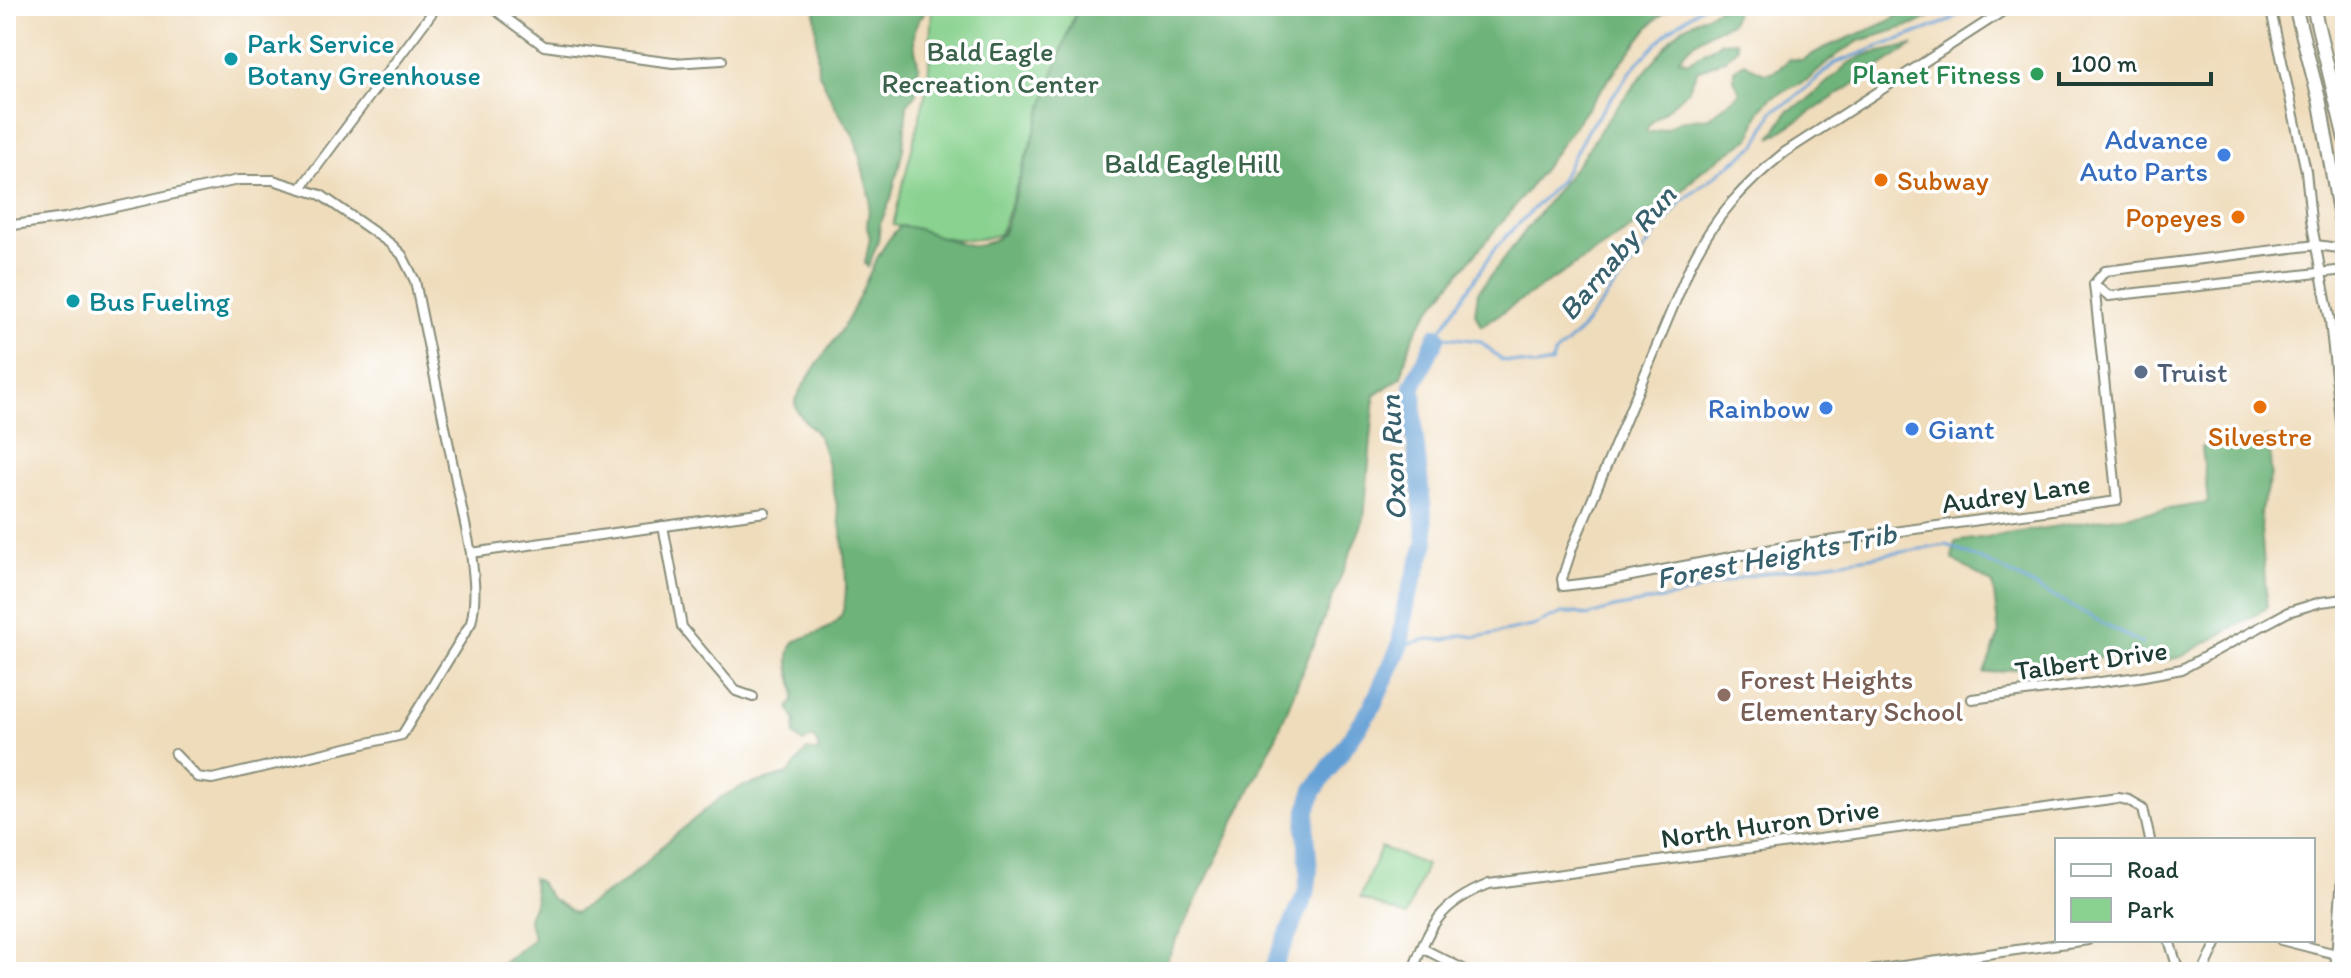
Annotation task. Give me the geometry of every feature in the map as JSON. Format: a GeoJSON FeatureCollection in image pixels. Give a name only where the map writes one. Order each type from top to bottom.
{"type":"FeatureCollection","features":[{"type":"Feature","properties":{"kind":"main road"},"geometry":{"type":"LineString","coordinates":[[2295,6],[2320,103],[2345,247]]}},
{"type":"Feature","properties":{"kind":"main road"},"geometry":{"type":"LineString","coordinates":[[2313,6],[2345,139]]}},
{"type":"Feature","properties":{"kind":"main road"},"geometry":{"type":"LineString","coordinates":[[2336,954],[2345,966]]}},
{"type":"Feature","properties":{"kind":"street"},"geometry":{"type":"LineString","coordinates":[[6,17],[12,6]]}},
{"type":"Feature","properties":{"kind":"street"},"geometry":{"type":"LineString","coordinates":[[301,188],[437,6]]}},
{"type":"Feature","properties":{"kind":"street"},"geometry":{"type":"LineString","coordinates":[[490,6],[544,46],[673,63],[722,60]]}},
{"type":"Feature","properties":{"kind":"street","name":"Audrey Lane"},"geometry":{"type":"LineString","coordinates":[[2011,6],[1785,152],[1760,172],[1724,209],[1706,234],[1691,264],[1572,548],[1562,579],[1563,586],[1793,546],[2117,501],[2094,284]]}},
{"type":"Feature","properties":{"kind":"street"},"geometry":{"type":"LineString","coordinates":[[2270,6],[2306,171],[2330,321],[2345,458]]}},
{"type":"Feature","properties":{"kind":"street"},"geometry":{"type":"LineString","coordinates":[[2341,6],[2345,22]]}},
{"type":"Feature","properties":{"kind":"street"},"geometry":{"type":"LineString","coordinates":[[6,226],[78,216],[247,179],[273,180],[321,195],[391,244],[409,267],[417,289],[471,553],[476,605],[471,623],[402,735],[212,779],[197,777],[175,754]]}},
{"type":"Feature","properties":{"kind":"street"},"geometry":{"type":"LineString","coordinates":[[2345,247],[2316,245],[2105,271],[2094,284],[2109,296],[2345,270]]}},
{"type":"Feature","properties":{"kind":"street"},"geometry":{"type":"LineString","coordinates":[[471,553],[765,512]]}},
{"type":"Feature","properties":{"kind":"street"},"geometry":{"type":"LineString","coordinates":[[663,526],[682,627],[736,691],[753,697]]}},
{"type":"Feature","properties":{"kind":"street","name":"Talbert Drive"},"geometry":{"type":"LineString","coordinates":[[1972,699],[2182,669],[2288,612],[2321,602],[2345,599]]}},
{"type":"Feature","properties":{"kind":"street","name":"North Huron Drive"},"geometry":{"type":"LineString","coordinates":[[1412,972],[1436,919],[1467,893],[1489,884],[2118,798],[2143,808],[2150,838]]}},
{"type":"Feature","properties":{"kind":"street"},"geometry":{"type":"LineString","coordinates":[[2335,972],[2345,836]]}},
{"type":"Feature","properties":{"kind":"street"},"geometry":{"type":"LineString","coordinates":[[1860,972],[2074,942]]}},
{"type":"Feature","properties":{"kind":"street"},"geometry":{"type":"LineString","coordinates":[[2170,942],[2179,972]]}},
{"type":"Feature","properties":{"kind":"street"},"geometry":{"type":"LineString","coordinates":[[2203,972],[2217,942]]}},
{"type":"Feature","properties":{"kind":"street"},"geometry":{"type":"LineString","coordinates":[[2289,942],[2336,954]]}},
{"type":"Feature","properties":{"kind":"street"},"geometry":{"type":"LineString","coordinates":[[1422,948],[1469,972]]}},
{"type":"Feature","properties":{"kind":"green space"},"geometry":{"type":"Polygon","coordinates":[[[815,6],[930,6],[919,19],[914,33],[919,68],[913,81],[916,93],[907,105],[903,149],[891,199],[880,224],[878,241],[868,267],[865,264],[870,238],[867,226],[870,199],[855,138],[818,71],[815,6]]]}},
{"type":"Feature","properties":{"kind":"green space","name":"Bald Eagle Recreation Center"},"geometry":{"type":"Polygon","coordinates":[[[932,6],[1077,6],[1000,234],[986,238],[946,238],[893,225],[928,83],[932,6]]]}},
{"type":"Feature","properties":{"kind":"green space","name":"Bald Eagle Hill"},"geometry":{"type":"Polygon","coordinates":[[[1079,6],[1674,6],[1647,30],[1519,201],[1434,304],[1412,340],[1402,377],[1375,395],[1364,519],[1276,737],[1161,972],[492,972],[534,939],[528,918],[536,899],[532,878],[551,898],[575,913],[627,880],[721,797],[741,787],[788,774],[807,750],[819,752],[813,737],[803,743],[794,735],[796,721],[789,708],[795,694],[790,652],[794,642],[838,620],[844,607],[845,561],[837,504],[825,455],[817,434],[798,412],[795,400],[846,323],[876,260],[900,226],[978,245],[991,242],[1003,233],[1057,62],[1079,6]]]}},
{"type":"Feature","properties":{"kind":"green space"},"geometry":{"type":"Polygon","coordinates":[[[1723,6],[1743,6],[1737,9],[1731,23],[1702,37],[1679,59],[1688,62],[1721,42],[1736,41],[1737,48],[1726,59],[1697,71],[1688,91],[1650,124],[1646,130],[1648,133],[1666,129],[1679,121],[1710,117],[1740,93],[1734,70],[1745,62],[1762,72],[1772,72],[1789,59],[1802,60],[1916,6],[1951,6],[1916,24],[1859,41],[1809,79],[1772,97],[1760,110],[1750,138],[1700,172],[1673,201],[1481,326],[1475,313],[1478,292],[1584,155],[1608,118],[1682,28],[1723,6]]]}},
{"type":"Feature","properties":{"kind":"green space"},"geometry":{"type":"Polygon","coordinates":[[[1914,45],[1771,138],[1788,111],[1806,101],[1849,63],[1866,55],[1914,45]]]}},
{"type":"Feature","properties":{"kind":"green space"},"geometry":{"type":"Polygon","coordinates":[[[2269,438],[2271,475],[2260,513],[2267,608],[2181,657],[2145,664],[2130,659],[2101,657],[1984,673],[1999,635],[1993,584],[1952,559],[1955,542],[2208,503],[2202,447],[2269,438]]]}},
{"type":"Feature","properties":{"kind":"green space"},"geometry":{"type":"Polygon","coordinates":[[[1381,847],[1426,865],[1406,916],[1360,898],[1381,847]]]}},
{"type":"Feature","properties":{"kind":"waterway","name":"Barnaby Run"},"geometry":{"type":"LineString","coordinates":[[1702,6],[1670,30],[1635,66],[1588,129],[1560,181],[1496,247],[1437,336],[1480,341],[1502,360],[1536,366],[1551,363],[1555,354],[1579,332],[1682,201],[1756,145],[1773,111],[1791,101],[1835,63],[1949,21],[1972,6]]}},
{"type":"Feature","properties":{"kind":"waterway","name":"Oxon Run"},"geometry":{"type":"LineString","coordinates":[[1271,972],[1306,894],[1309,872],[1307,810],[1314,790],[1371,709],[1400,646],[1406,603],[1426,542],[1414,430],[1413,386],[1437,336]]}},
{"type":"Feature","properties":{"kind":"waterway","name":"Forest Heights Trib"},"geometry":{"type":"LineString","coordinates":[[1400,646],[1428,639],[1446,640],[1462,635],[1477,637],[1533,626],[1562,613],[1587,616],[1678,596],[1747,576],[1947,545],[2002,569],[2142,644]]}},
{"type":"Feature","properties":{"kind":"place","name":"Park Service Botany Greenhouse"},"geometry":{"type":"Point","coordinates":[231,59]}},
{"type":"Feature","properties":{"kind":"place","name":"Planet Fitness"},"geometry":{"type":"Point","coordinates":[2037,74]}},
{"type":"Feature","properties":{"kind":"place","name":"Advance Auto Parts"},"geometry":{"type":"Point","coordinates":[2224,155]}},
{"type":"Feature","properties":{"kind":"place","name":"Subway"},"geometry":{"type":"Point","coordinates":[1881,180]}},
{"type":"Feature","properties":{"kind":"place","name":"Popeyes"},"geometry":{"type":"Point","coordinates":[2238,217]}},
{"type":"Feature","properties":{"kind":"place","name":"Bus Fueling"},"geometry":{"type":"Point","coordinates":[73,301]}},
{"type":"Feature","properties":{"kind":"place","name":"Truist"},"geometry":{"type":"Point","coordinates":[2141,372]}},
{"type":"Feature","properties":{"kind":"place","name":"Silvestre"},"geometry":{"type":"Point","coordinates":[2260,407]}},
{"type":"Feature","properties":{"kind":"place","name":"Rainbow"},"geometry":{"type":"Point","coordinates":[1826,408]}},
{"type":"Feature","properties":{"kind":"place","name":"Giant"},"geometry":{"type":"Point","coordinates":[1912,429]}},
{"type":"Feature","properties":{"kind":"place","name":"Forest Heights Elementary School"},"geometry":{"type":"Point","coordinates":[1724,695]}}]}
